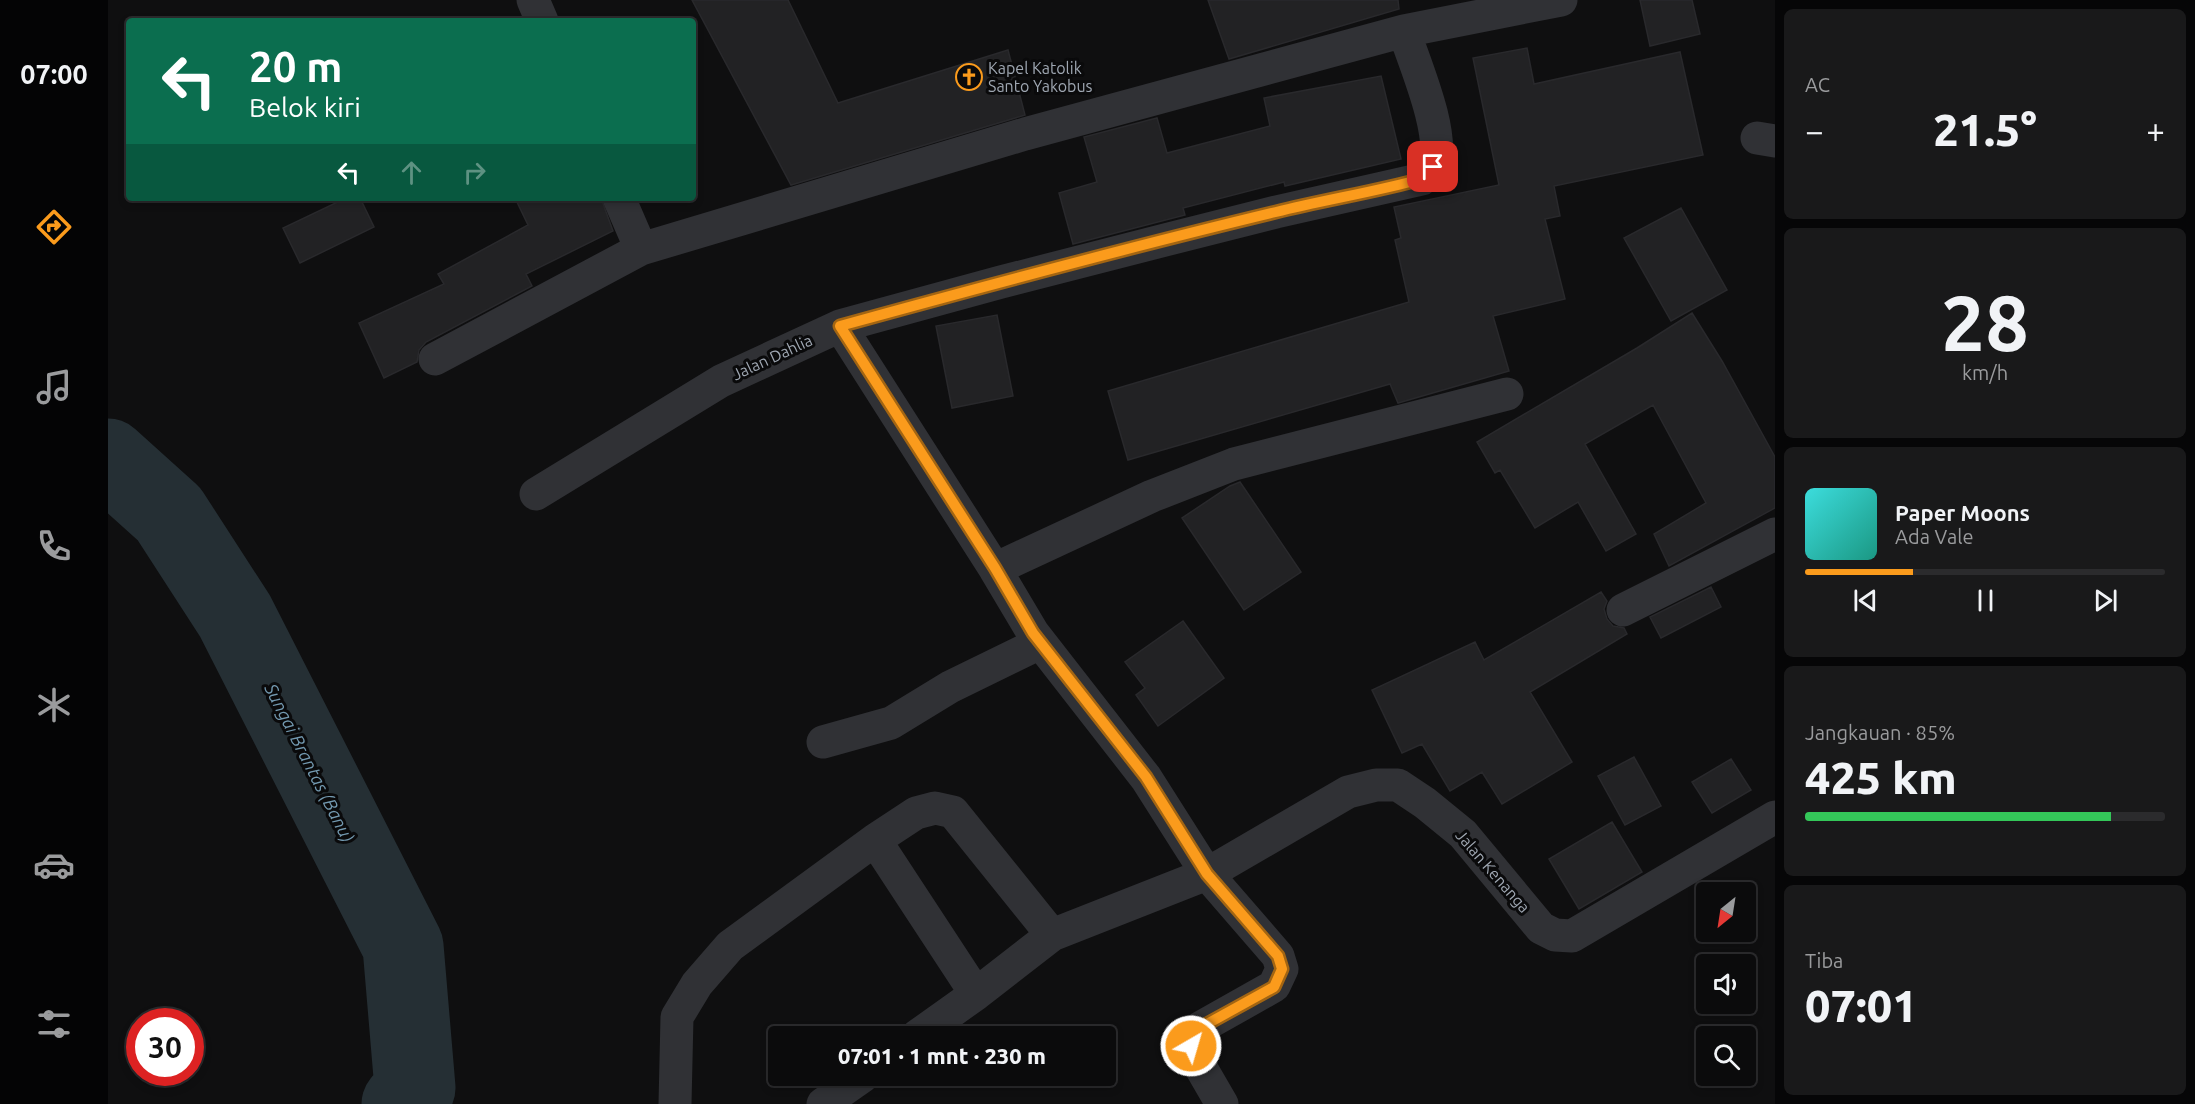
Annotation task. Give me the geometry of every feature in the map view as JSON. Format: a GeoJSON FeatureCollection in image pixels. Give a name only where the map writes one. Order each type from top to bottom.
{"type":"FeatureCollection","features":[{"type":"Feature","properties":{"kind":"street"},"geometry":{"type":"LineString","coordinates":[[533,0],[541,18]]}},
{"type":"Feature","properties":{"kind":"street"},"geometry":{"type":"LineString","coordinates":[[435,358],[641,249],[1025,134],[1404,31],[1561,0]]}},
{"type":"Feature","properties":{"kind":"street","name":"Jalan Dahlia"},"geometry":{"type":"LineString","coordinates":[[536,494],[721,381],[840,326],[1176,237],[1422,179],[1433,167],[1437,153],[1436,127],[1404,31]]}},
{"type":"Feature","properties":{"kind":"street"},"geometry":{"type":"LineString","coordinates":[[620,201],[641,249]]}},
{"type":"Feature","properties":{"kind":"street"},"geometry":{"type":"LineString","coordinates":[[840,326],[995,568],[1040,643],[1146,777],[1207,874],[1278,956],[1282,969],[1274,987],[1196,1030],[1191,1046],[1193,1054],[1222,1104]]}},
{"type":"Feature","properties":{"kind":"street"},"geometry":{"type":"LineString","coordinates":[[995,568],[1152,496],[1234,464],[1507,394]]}},
{"type":"Feature","properties":{"kind":"street"},"geometry":{"type":"LineString","coordinates":[[1623,610],[1775,534]]}},
{"type":"Feature","properties":{"kind":"street"},"geometry":{"type":"LineString","coordinates":[[823,742],[891,723],[950,687],[1040,643]]}},
{"type":"Feature","properties":{"kind":"street","name":"Jalan Kenanga"},"geometry":{"type":"LineString","coordinates":[[931,1026],[1052,935],[1207,874],[1348,792],[1376,785],[1398,785],[1463,834],[1541,928],[1555,935],[1572,936],[1775,817]]}},
{"type":"Feature","properties":{"kind":"street"},"geometry":{"type":"LineString","coordinates":[[675,1104],[677,1017],[697,984],[730,946],[874,840],[916,813],[936,807],[952,812],[1052,935]]}},
{"type":"Feature","properties":{"kind":"street"},"geometry":{"type":"LineString","coordinates":[[874,840],[976,994]]}},
{"type":"Feature","properties":{"kind":"street"},"geometry":{"type":"LineString","coordinates":[[823,1104],[848,1086]]}},
{"type":"Feature","properties":{"kind":"building","name":"Kapel Katolik Santo Yakobus"},"geometry":{"type":"Polygon","coordinates":[[[692,0],[788,0],[838,103],[1008,50],[1025,115],[791,185],[692,0]]]}},
{"type":"Feature","properties":{"kind":"building"},"geometry":{"type":"Polygon","coordinates":[[[1208,0],[1398,0],[1399,9],[1229,59],[1208,0]]]}},
{"type":"Feature","properties":{"kind":"building"},"geometry":{"type":"Polygon","coordinates":[[[1640,0],[1692,0],[1700,34],[1650,46],[1640,0]]]}},
{"type":"Feature","properties":{"kind":"building"},"geometry":{"type":"Polygon","coordinates":[[[1527,48],[1534,84],[1680,52],[1703,155],[1554,186],[1560,216],[1545,219],[1565,299],[1493,316],[1509,371],[1398,403],[1390,384],[1128,460],[1108,391],[1409,302],[1395,240],[1401,238],[1394,207],[1499,185],[1473,58],[1527,48]]]}},
{"type":"Feature","properties":{"kind":"building"},"geometry":{"type":"Polygon","coordinates":[[[1381,76],[1401,159],[1285,186],[1284,182],[1183,208],[1185,215],[1073,244],[1059,193],[1097,182],[1084,137],[1157,118],[1167,153],[1270,126],[1264,98],[1381,76]]]}},
{"type":"Feature","properties":{"kind":"building"},"geometry":{"type":"Polygon","coordinates":[[[340,201],[361,201],[374,227],[300,263],[283,228],[340,201]]]}},
{"type":"Feature","properties":{"kind":"building"},"geometry":{"type":"Polygon","coordinates":[[[516,201],[602,201],[613,231],[526,274],[532,286],[426,342],[419,350],[417,362],[384,378],[359,323],[444,284],[438,274],[528,225],[516,201]]]}},
{"type":"Feature","properties":{"kind":"building"},"geometry":{"type":"Polygon","coordinates":[[[1681,208],[1727,290],[1671,321],[1624,238],[1681,208]]]}},
{"type":"Feature","properties":{"kind":"building"},"geometry":{"type":"Polygon","coordinates":[[[1692,313],[1722,361],[1775,457],[1775,508],[1669,566],[1654,534],[1706,503],[1653,405],[1585,444],[1636,534],[1606,551],[1578,502],[1535,528],[1500,470],[1495,473],[1477,442],[1692,313]]]}},
{"type":"Feature","properties":{"kind":"building"},"geometry":{"type":"Polygon","coordinates":[[[997,315],[1013,396],[952,408],[936,326],[997,315]]]}},
{"type":"Feature","properties":{"kind":"building"},"geometry":{"type":"Polygon","coordinates":[[[1240,482],[1301,572],[1244,610],[1182,518],[1230,486],[1240,482]]]}},
{"type":"Feature","properties":{"kind":"building"},"geometry":{"type":"Polygon","coordinates":[[[1711,587],[1721,607],[1661,638],[1650,617],[1711,587]]]}},
{"type":"Feature","properties":{"kind":"building"},"geometry":{"type":"Polygon","coordinates":[[[1601,592],[1607,601],[1604,609],[1607,619],[1613,626],[1624,628],[1627,634],[1530,692],[1572,762],[1502,804],[1482,772],[1450,791],[1422,744],[1402,753],[1372,690],[1475,642],[1484,660],[1601,592]]]}},
{"type":"Feature","properties":{"kind":"building"},"geometry":{"type":"Polygon","coordinates":[[[1183,621],[1224,678],[1158,726],[1136,695],[1145,688],[1125,662],[1183,621]]]}},
{"type":"Feature","properties":{"kind":"building"},"geometry":{"type":"Polygon","coordinates":[[[1634,757],[1661,806],[1625,825],[1598,776],[1634,757]]]}},
{"type":"Feature","properties":{"kind":"building"},"geometry":{"type":"Polygon","coordinates":[[[1731,759],[1751,790],[1712,813],[1692,782],[1731,759]]]}},
{"type":"Feature","properties":{"kind":"building"},"geometry":{"type":"Polygon","coordinates":[[[1612,822],[1642,872],[1579,909],[1549,859],[1612,822]]]}},
{"type":"Feature","properties":{"kind":"waterway","name":"Sungai Brantas (Banu)"},"geometry":{"type":"LineString","coordinates":[[108,459],[169,514],[235,616],[403,946],[415,1088],[402,1104]]}},
{"type":"Feature","properties":{"kind":"place","name":"Kapel Katolik Santo Yakobus"},"geometry":{"type":"Point","coordinates":[969,77]}},
{"type":"Feature","properties":{"kind":"route"},"geometry":{"type":"LineString","coordinates":[[1191,1046],[1196,1030],[1274,987],[1282,969],[1278,956],[1207,874],[1146,777],[1033,633],[995,568],[840,326],[1001,282],[1276,212],[1411,182],[1422,179],[1433,167]]}}]}
